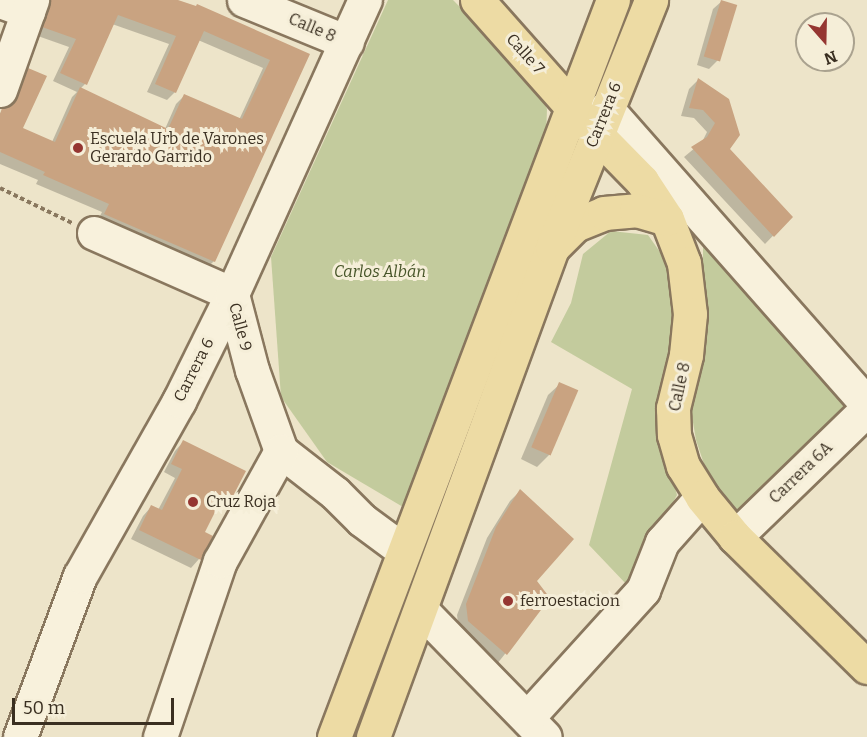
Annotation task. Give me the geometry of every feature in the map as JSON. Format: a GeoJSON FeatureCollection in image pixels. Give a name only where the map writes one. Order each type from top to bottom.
{"type":"FeatureCollection","features":[{"type":"Feature","properties":{"kind":"main road","name":"Calle 7"},"geometry":{"type":"LineString","coordinates":[[477,0],[577,95]]}},
{"type":"Feature","properties":{"kind":"main road"},"geometry":{"type":"LineString","coordinates":[[504,0],[577,95]]}},
{"type":"Feature","properties":{"kind":"main road","name":"Carrera 6"},"geometry":{"type":"LineString","coordinates":[[334,737],[613,0]]}},
{"type":"Feature","properties":{"kind":"main road","name":"Carrera 6"},"geometry":{"type":"LineString","coordinates":[[373,737],[552,248],[651,0]]}},
{"type":"Feature","properties":{"kind":"main road","name":"Calle 8"},"geometry":{"type":"LineString","coordinates":[[577,95],[601,121],[667,219],[684,263],[690,314],[686,355],[673,408],[674,435],[682,466],[702,497],[735,537],[867,667]]}},
{"type":"Feature","properties":{"kind":"main road"},"geometry":{"type":"LineString","coordinates":[[552,248],[575,225],[604,213],[636,210],[667,219]]}},
{"type":"Feature","properties":{"kind":"street","name":"Calle 8"},"geometry":{"type":"LineString","coordinates":[[244,0],[347,42]]}},
{"type":"Feature","properties":{"kind":"street","name":"Carrera 6"},"geometry":{"type":"LineString","coordinates":[[20,737],[80,576],[178,401],[232,294],[365,0]]}},
{"type":"Feature","properties":{"kind":"street"},"geometry":{"type":"LineString","coordinates":[[0,90],[20,4]]}},
{"type":"Feature","properties":{"kind":"street"},"geometry":{"type":"LineString","coordinates":[[601,121],[867,406]]}},
{"type":"Feature","properties":{"kind":"street","name":"Calle 9"},"geometry":{"type":"LineString","coordinates":[[94,233],[232,294],[252,370],[281,451]]}},
{"type":"Feature","properties":{"kind":"street","name":"Carrera 6A"},"geometry":{"type":"LineString","coordinates":[[735,537],[867,406]]}},
{"type":"Feature","properties":{"kind":"street"},"geometry":{"type":"LineString","coordinates":[[160,737],[220,561],[281,451],[335,493],[362,520],[404,551]]}},
{"type":"Feature","properties":{"kind":"street"},"geometry":{"type":"LineString","coordinates":[[421,610],[536,728],[643,590],[662,542],[702,497]]}},
{"type":"Feature","properties":{"kind":"path"},"geometry":{"type":"LineString","coordinates":[[0,188],[94,233]]}},
{"type":"Feature","properties":{"kind":"green space","name":"Carlos Albán"},"geometry":{"type":"Polygon","coordinates":[[[388,0],[453,0],[534,82],[547,109],[546,137],[403,507],[327,462],[281,397],[271,257],[388,0]]]}},
{"type":"Feature","properties":{"kind":"green space"},"geometry":{"type":"Polygon","coordinates":[[[611,231],[648,235],[672,269],[677,306],[664,379],[661,435],[677,495],[628,586],[589,545],[632,389],[551,342],[571,303],[583,254],[611,231]]]}},
{"type":"Feature","properties":{"kind":"green space"},"geometry":{"type":"Polygon","coordinates":[[[703,237],[845,405],[736,522],[711,485],[696,440],[688,393],[703,288],[703,237]]]}},
{"type":"Feature","properties":{"kind":"building"},"geometry":{"type":"Polygon","coordinates":[[[50,0],[178,0],[196,6],[197,4],[310,54],[215,262],[104,214],[109,204],[43,175],[45,172],[0,152],[0,114],[2,108],[12,105],[17,97],[28,68],[47,76],[23,128],[55,142],[80,87],[168,129],[184,94],[242,119],[270,60],[204,31],[176,93],[155,84],[176,36],[118,15],[87,85],[60,73],[76,39],[42,27],[50,0]]]}},
{"type":"Feature","properties":{"kind":"building"},"geometry":{"type":"Polygon","coordinates":[[[721,0],[737,5],[720,61],[704,56],[721,0]]]}},
{"type":"Feature","properties":{"kind":"building"},"geometry":{"type":"Polygon","coordinates":[[[698,78],[729,99],[740,135],[730,149],[793,217],[774,237],[691,147],[707,137],[715,123],[703,110],[689,108],[698,78]]]}},
{"type":"Feature","properties":{"kind":"building"},"geometry":{"type":"Polygon","coordinates":[[[559,382],[578,390],[551,456],[531,447],[559,382]]]}},
{"type":"Feature","properties":{"kind":"building","name":"Cruz Roja"},"geometry":{"type":"Polygon","coordinates":[[[183,440],[246,471],[232,498],[224,494],[205,532],[213,536],[201,560],[139,530],[151,505],[162,510],[182,469],[171,464],[183,440]]]}},
{"type":"Feature","properties":{"kind":"building"},"geometry":{"type":"Polygon","coordinates":[[[520,489],[574,539],[537,581],[550,598],[507,655],[468,621],[466,604],[496,527],[520,489]]]}},
{"type":"Feature","properties":{"kind":"place","name":"Escuela Urb de Varones Gerardo Garrido"},"geometry":{"type":"Point","coordinates":[78,148]}},
{"type":"Feature","properties":{"kind":"place","name":"Cruz Roja"},"geometry":{"type":"Point","coordinates":[193,502]}},
{"type":"Feature","properties":{"kind":"place","name":"ferroestacion"},"geometry":{"type":"Point","coordinates":[508,601]}}]}
